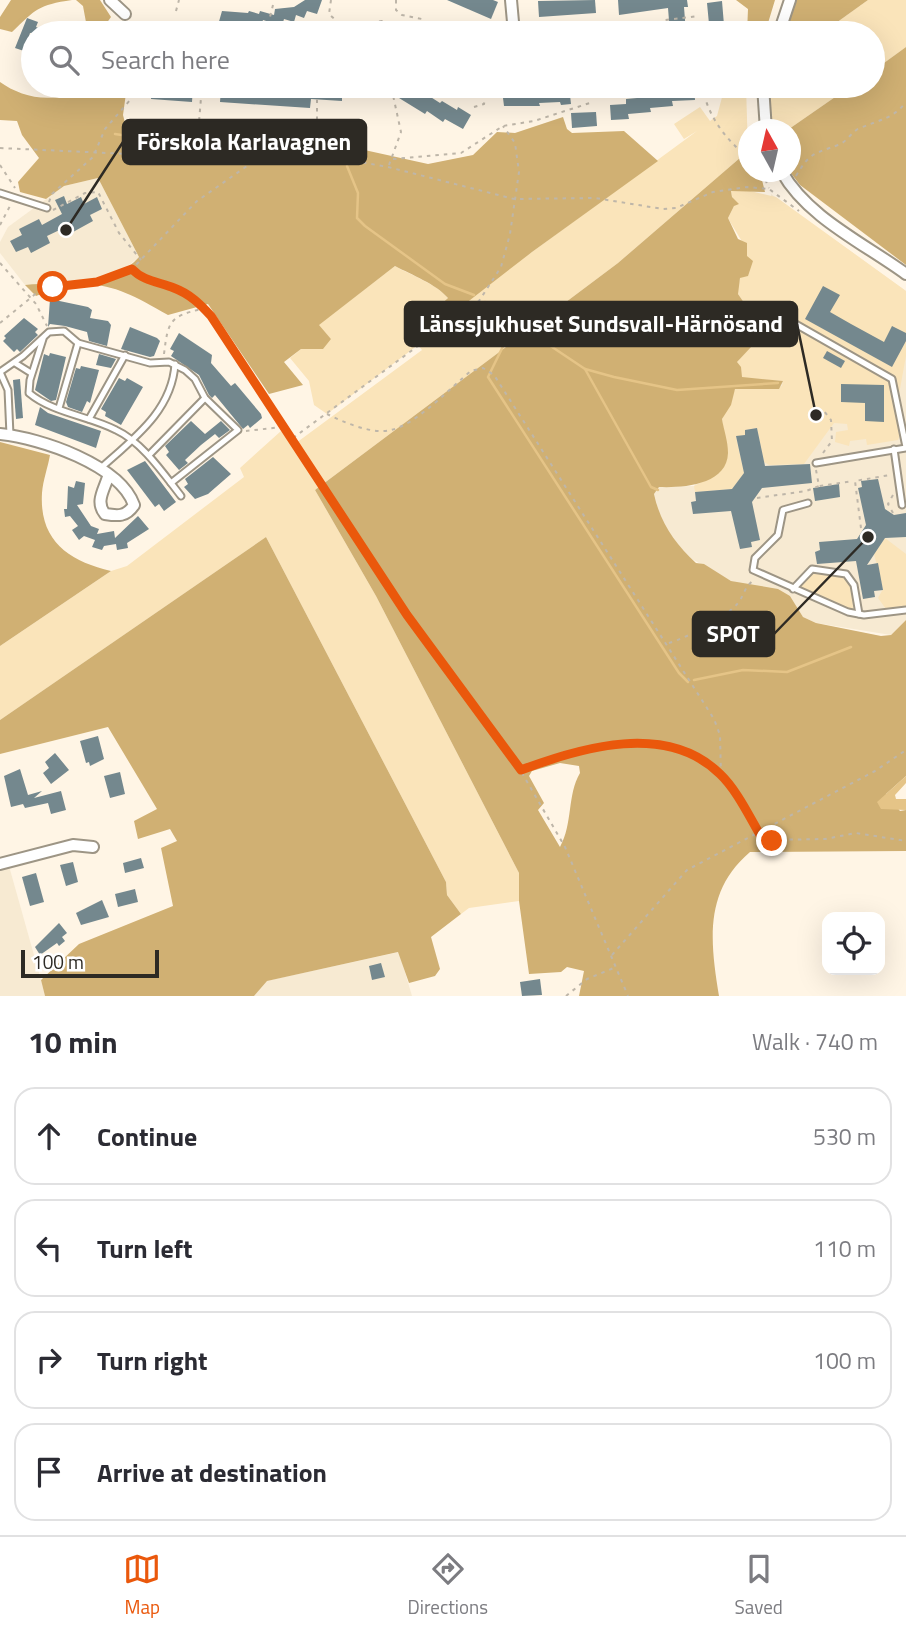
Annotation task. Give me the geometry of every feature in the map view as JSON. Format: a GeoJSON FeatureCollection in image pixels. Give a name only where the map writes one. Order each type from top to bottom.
{"type":"FeatureCollection","features":[{"type":"Feature","properties":{"kind":"street"},"geometry":{"type":"LineString","coordinates":[[110,0],[125,14]]}},
{"type":"Feature","properties":{"kind":"street"},"geometry":{"type":"LineString","coordinates":[[511,0],[513,21]]}},
{"type":"Feature","properties":{"kind":"street"},"geometry":{"type":"LineString","coordinates":[[783,21],[790,0]]}},
{"type":"Feature","properties":{"kind":"street"},"geometry":{"type":"LineString","coordinates":[[764,98],[765,119]]}},
{"type":"Feature","properties":{"kind":"street"},"geometry":{"type":"LineString","coordinates":[[788,182],[817,211],[906,274]]}},
{"type":"Feature","properties":{"kind":"street"},"geometry":{"type":"LineString","coordinates":[[5,435],[62,450],[104,472]]}},
{"type":"Feature","properties":{"kind":"street"},"geometry":{"type":"LineString","coordinates":[[0,864],[74,845],[93,847]]}},
{"type":"Feature","properties":{"kind":"lane"},"geometry":{"type":"LineString","coordinates":[[0,192],[47,208]]}},
{"type":"Feature","properties":{"kind":"lane"},"geometry":{"type":"LineString","coordinates":[[785,317],[892,379],[906,447],[816,464]]}},
{"type":"Feature","properties":{"kind":"lane"},"geometry":{"type":"LineString","coordinates":[[5,435],[8,390],[0,372],[15,363],[46,334],[64,331],[78,343],[150,363],[175,364],[195,379],[205,398],[237,430],[171,483]]}},
{"type":"Feature","properties":{"kind":"lane"},"geometry":{"type":"LineString","coordinates":[[46,334],[31,373],[29,393],[132,440],[141,451],[149,455],[181,496]]}},
{"type":"Feature","properties":{"kind":"lane"},"geometry":{"type":"LineString","coordinates":[[59,408],[78,343]]}},
{"type":"Feature","properties":{"kind":"lane"},"geometry":{"type":"LineString","coordinates":[[89,419],[125,355]]}},
{"type":"Feature","properties":{"kind":"lane"},"geometry":{"type":"LineString","coordinates":[[15,363],[31,373]]}},
{"type":"Feature","properties":{"kind":"lane"},"geometry":{"type":"LineString","coordinates":[[104,472],[147,426],[166,399],[175,364]]}},
{"type":"Feature","properties":{"kind":"lane"},"geometry":{"type":"LineString","coordinates":[[149,455],[205,398]]}},
{"type":"Feature","properties":{"kind":"lane"},"geometry":{"type":"LineString","coordinates":[[894,449],[902,505]]}},
{"type":"Feature","properties":{"kind":"lane"},"geometry":{"type":"LineString","coordinates":[[808,503],[783,510],[778,535],[752,564],[753,570],[793,589],[859,614],[906,610]]}},
{"type":"Feature","properties":{"kind":"lane"},"geometry":{"type":"LineString","coordinates":[[793,589],[812,569],[846,574],[854,584],[859,614]]}},
{"type":"Feature","properties":{"kind":"path"},"geometry":{"type":"LineString","coordinates":[[176,11],[179,0]]}},
{"type":"Feature","properties":{"kind":"path"},"geometry":{"type":"LineString","coordinates":[[331,0],[329,14],[337,21]]}},
{"type":"Feature","properties":{"kind":"path"},"geometry":{"type":"LineString","coordinates":[[396,0],[396,10],[402,15],[423,21]]}},
{"type":"Feature","properties":{"kind":"path"},"geometry":{"type":"LineString","coordinates":[[268,21],[273,5]]}},
{"type":"Feature","properties":{"kind":"path"},"geometry":{"type":"LineString","coordinates":[[664,21],[699,16]]}},
{"type":"Feature","properties":{"kind":"path"},"geometry":{"type":"LineString","coordinates":[[132,98],[105,129],[96,151],[78,173],[52,194],[47,208],[54,210],[92,191],[98,192],[119,233],[141,260]]}},
{"type":"Feature","properties":{"kind":"path"},"geometry":{"type":"LineString","coordinates":[[197,147],[201,98]]}},
{"type":"Feature","properties":{"kind":"path"},"geometry":{"type":"LineString","coordinates":[[317,98],[317,120]]}},
{"type":"Feature","properties":{"kind":"path"},"geometry":{"type":"LineString","coordinates":[[388,167],[401,132],[394,98]]}},
{"type":"Feature","properties":{"kind":"path"},"geometry":{"type":"LineString","coordinates":[[474,107],[484,104],[485,98]]}},
{"type":"Feature","properties":{"kind":"path"},"geometry":{"type":"LineString","coordinates":[[706,98],[711,116],[723,134],[738,148]]}},
{"type":"Feature","properties":{"kind":"path"},"geometry":{"type":"LineString","coordinates":[[393,159],[461,153],[503,126],[534,121],[593,102]]}},
{"type":"Feature","properties":{"kind":"path"},"geometry":{"type":"LineString","coordinates":[[790,186],[807,159],[824,147],[840,145],[859,128],[871,127],[898,113],[906,102]]}},
{"type":"Feature","properties":{"kind":"path"},"geometry":{"type":"LineString","coordinates":[[292,439],[479,301],[501,267],[510,234],[519,172],[517,153],[509,132],[503,126]]}},
{"type":"Feature","properties":{"kind":"path"},"geometry":{"type":"LineString","coordinates":[[0,148],[129,154],[197,147],[258,158],[296,153],[321,155],[388,167],[514,199],[595,198],[676,208],[728,188],[769,189]]}},
{"type":"Feature","properties":{"kind":"path"},"geometry":{"type":"LineString","coordinates":[[0,323],[29,297],[53,287],[109,280],[132,269],[197,201],[258,158]]}},
{"type":"Feature","properties":{"kind":"path"},"geometry":{"type":"LineString","coordinates":[[0,165],[13,182],[14,197],[0,225]]}},
{"type":"Feature","properties":{"kind":"path"},"geometry":{"type":"LineString","coordinates":[[766,182],[769,189],[802,213]]}},
{"type":"Feature","properties":{"kind":"path"},"geometry":{"type":"LineString","coordinates":[[0,263],[36,304],[46,334]]}},
{"type":"Feature","properties":{"kind":"path"},"geometry":{"type":"LineString","coordinates":[[132,269],[145,279],[188,295],[204,308],[407,615],[521,770],[565,847],[628,996]]}},
{"type":"Feature","properties":{"kind":"path"},"geometry":{"type":"LineString","coordinates":[[163,362],[170,323],[177,316],[204,308]]}},
{"type":"Feature","properties":{"kind":"path"},"geometry":{"type":"LineString","coordinates":[[327,414],[359,426],[391,430],[404,424],[471,371],[488,369],[668,644],[719,727],[721,775]]}},
{"type":"Feature","properties":{"kind":"path"},"geometry":{"type":"LineString","coordinates":[[819,486],[816,464],[832,441],[831,420],[824,411]]}},
{"type":"Feature","properties":{"kind":"path"},"geometry":{"type":"LineString","coordinates":[[237,430],[284,427]]}},
{"type":"Feature","properties":{"kind":"path"},"geometry":{"type":"LineString","coordinates":[[757,498],[895,474]]}},
{"type":"Feature","properties":{"kind":"path"},"geometry":{"type":"LineString","coordinates":[[855,481],[861,528]]}},
{"type":"Feature","properties":{"kind":"path"},"geometry":{"type":"LineString","coordinates":[[668,644],[711,623],[738,603],[746,586],[763,576]]}},
{"type":"Feature","properties":{"kind":"path"},"geometry":{"type":"LineString","coordinates":[[521,770],[593,748],[662,745],[699,759],[721,775],[767,841],[825,839],[856,833],[906,841]]}},
{"type":"Feature","properties":{"kind":"path"},"geometry":{"type":"LineString","coordinates":[[611,956],[687,870],[875,771],[906,750]]}},
{"type":"Feature","properties":{"kind":"path"},"geometry":{"type":"LineString","coordinates":[[566,996],[587,979],[617,967]]}},
{"type":"Feature","properties":{"kind":"shaded area"},"geometry":{"type":"Polygon","coordinates":[[[11,0],[72,0],[38,9],[21,21],[12,32],[0,29],[0,17],[11,0]]]}},
{"type":"Feature","properties":{"kind":"shaded area"},"geometry":{"type":"Polygon","coordinates":[[[76,0],[100,0],[111,17],[108,21],[86,21],[83,6],[76,0]]]}},
{"type":"Feature","properties":{"kind":"shaded area"},"geometry":{"type":"Polygon","coordinates":[[[736,0],[775,0],[769,21],[748,21],[748,9],[736,0]]]}},
{"type":"Feature","properties":{"kind":"shaded area"},"geometry":{"type":"Polygon","coordinates":[[[796,0],[868,0],[839,21],[790,21],[796,0]]]}},
{"type":"Feature","properties":{"kind":"shaded area"},"geometry":{"type":"Polygon","coordinates":[[[868,0],[906,0],[906,47],[885,62],[885,21],[839,21],[868,0]]]}},
{"type":"Feature","properties":{"kind":"shaded area"},"geometry":{"type":"Polygon","coordinates":[[[906,47],[906,265],[798,182],[801,182],[801,121],[834,98],[885,98],[885,62],[906,47]]]}},
{"type":"Feature","properties":{"kind":"shaded area"},"geometry":{"type":"Polygon","coordinates":[[[0,82],[21,93],[21,98],[125,98],[123,115],[127,131],[298,129],[310,138],[428,164],[473,155],[497,132],[515,133],[563,117],[567,129],[572,133],[624,131],[658,161],[532,252],[416,342],[409,333],[448,298],[430,284],[395,266],[319,325],[331,339],[323,349],[301,349],[284,362],[303,385],[269,394],[208,304],[168,315],[135,297],[105,286],[74,285],[36,296],[25,285],[101,278],[128,267],[139,257],[98,178],[64,186],[46,199],[20,192],[18,182],[39,158],[22,135],[17,121],[0,120],[0,82]]]}},
{"type":"Feature","properties":{"kind":"shaded area"},"geometry":{"type":"Polygon","coordinates":[[[722,98],[746,98],[747,119],[738,119],[738,160],[618,263],[315,490],[376,596],[519,873],[519,901],[469,908],[461,914],[447,895],[446,882],[266,537],[0,720],[0,646],[111,571],[127,566],[244,477],[240,468],[281,431],[292,446],[422,350],[418,345],[327,414],[314,405],[309,381],[290,358],[301,349],[331,339],[318,325],[395,266],[430,284],[448,298],[409,333],[532,252],[697,131],[684,139],[674,124],[700,107],[710,121],[717,116],[722,98]]]}},
{"type":"Feature","properties":{"kind":"shaded area"},"geometry":{"type":"Polygon","coordinates":[[[769,98],[834,98],[801,121],[771,119],[769,98]]]}},
{"type":"Feature","properties":{"kind":"shaded area"},"geometry":{"type":"Polygon","coordinates":[[[738,160],[738,182],[762,182],[765,192],[731,191],[732,197],[739,204],[734,206],[728,218],[738,239],[747,243],[747,256],[753,261],[748,276],[740,278],[738,294],[747,307],[755,328],[752,346],[737,362],[741,367],[742,377],[783,381],[779,389],[735,389],[731,405],[722,419],[728,453],[726,464],[720,472],[712,478],[691,485],[659,487],[654,494],[669,532],[696,563],[704,564],[731,581],[778,589],[790,596],[803,617],[816,623],[881,636],[891,635],[906,620],[906,776],[886,794],[900,811],[906,810],[906,851],[750,852],[724,883],[714,918],[714,956],[719,996],[579,996],[584,971],[567,967],[561,972],[529,974],[519,901],[519,873],[376,596],[315,490],[618,263],[738,160]],[[560,763],[532,771],[529,776],[544,803],[538,810],[560,847],[567,829],[573,791],[580,773],[579,766],[560,763]]]}},
{"type":"Feature","properties":{"kind":"shaded area"},"geometry":{"type":"Polygon","coordinates":[[[98,178],[139,257],[118,274],[103,278],[25,285],[0,253],[0,242],[8,227],[64,186],[98,178]]]}},
{"type":"Feature","properties":{"kind":"shaded area"},"geometry":{"type":"Polygon","coordinates":[[[741,189],[776,197],[906,291],[906,356],[897,405],[901,432],[898,440],[867,445],[866,439],[850,441],[849,446],[835,442],[836,432],[848,430],[847,424],[834,423],[804,464],[769,465],[764,462],[757,428],[745,430],[745,435],[736,437],[744,473],[732,489],[695,492],[694,486],[714,476],[724,436],[722,419],[735,389],[773,389],[782,386],[783,381],[741,378],[737,362],[746,351],[755,328],[747,307],[738,294],[747,254],[728,218],[734,206],[731,191],[741,189]]]}},
{"type":"Feature","properties":{"kind":"shaded area"},"geometry":{"type":"Polygon","coordinates":[[[771,194],[906,291],[906,620],[891,635],[816,623],[803,617],[790,596],[731,581],[690,558],[667,532],[654,494],[659,487],[694,486],[728,442],[757,389],[773,389],[771,194]]]}},
{"type":"Feature","properties":{"kind":"shaded area"},"geometry":{"type":"Polygon","coordinates":[[[0,442],[50,455],[43,483],[42,510],[51,536],[70,555],[111,571],[0,646],[0,442]]]}},
{"type":"Feature","properties":{"kind":"shaded area"},"geometry":{"type":"Polygon","coordinates":[[[266,537],[446,882],[447,895],[461,914],[431,937],[440,969],[435,976],[409,983],[398,952],[267,981],[254,996],[45,996],[41,980],[79,944],[173,906],[161,848],[177,841],[170,829],[138,839],[134,821],[157,809],[108,727],[0,754],[0,720],[266,537]]]}},
{"type":"Feature","properties":{"kind":"shaded area"},"geometry":{"type":"Polygon","coordinates":[[[885,538],[906,554],[906,608],[886,609],[878,598],[883,589],[874,554],[885,538]]]}},
{"type":"Feature","properties":{"kind":"shaded area"},"geometry":{"type":"Polygon","coordinates":[[[811,572],[846,576],[852,588],[853,610],[803,590],[801,585],[811,572]]]}},
{"type":"Feature","properties":{"kind":"shaded area"},"geometry":{"type":"Polygon","coordinates":[[[906,776],[906,783],[895,795],[896,799],[906,799],[906,810],[881,809],[877,802],[906,776]]]}},
{"type":"Feature","properties":{"kind":"shaded area"},"geometry":{"type":"Polygon","coordinates":[[[9,866],[45,996],[0,996],[0,868],[9,866]]]}},
{"type":"Feature","properties":{"kind":"shaded area"},"geometry":{"type":"Polygon","coordinates":[[[399,952],[412,996],[254,996],[266,981],[399,952]]]}},
{"type":"Feature","properties":{"kind":"building"},"geometry":{"type":"Polygon","coordinates":[[[305,0],[322,0],[317,14],[307,11],[304,18],[296,15],[294,21],[219,21],[222,11],[249,11],[259,14],[260,11],[274,15],[275,9],[294,7],[305,0]]]}},
{"type":"Feature","properties":{"kind":"building"},"geometry":{"type":"Polygon","coordinates":[[[447,0],[493,0],[498,2],[491,19],[447,0]]]}},
{"type":"Feature","properties":{"kind":"building"},"geometry":{"type":"Polygon","coordinates":[[[595,0],[596,13],[539,17],[538,1],[595,0]]]}},
{"type":"Feature","properties":{"kind":"building"},"geometry":{"type":"Polygon","coordinates":[[[618,0],[687,0],[688,7],[684,7],[685,21],[669,21],[668,8],[619,15],[618,0]]]}},
{"type":"Feature","properties":{"kind":"building"},"geometry":{"type":"Polygon","coordinates":[[[722,1],[724,21],[709,21],[707,3],[722,1]]]}},
{"type":"Feature","properties":{"kind":"building"},"geometry":{"type":"Polygon","coordinates":[[[21,33],[21,50],[15,48],[21,33]]]}},
{"type":"Feature","properties":{"kind":"building"},"geometry":{"type":"Polygon","coordinates":[[[151,98],[192,98],[192,102],[151,98]]]}},
{"type":"Feature","properties":{"kind":"building"},"geometry":{"type":"Polygon","coordinates":[[[220,98],[342,98],[342,101],[311,99],[310,108],[220,102],[220,98]]]}},
{"type":"Feature","properties":{"kind":"building"},"geometry":{"type":"Polygon","coordinates":[[[399,98],[432,98],[457,110],[458,107],[471,115],[463,129],[445,119],[443,122],[427,111],[425,114],[399,98]]]}},
{"type":"Feature","properties":{"kind":"building"},"geometry":{"type":"Polygon","coordinates":[[[503,98],[570,98],[571,104],[561,105],[560,102],[539,103],[540,106],[504,106],[503,98]]]}},
{"type":"Feature","properties":{"kind":"building"},"geometry":{"type":"Polygon","coordinates":[[[626,99],[695,100],[672,101],[673,106],[650,108],[651,112],[628,114],[629,119],[611,120],[610,105],[626,104],[626,99]]]}},
{"type":"Feature","properties":{"kind":"building"},"geometry":{"type":"Polygon","coordinates":[[[596,112],[597,126],[572,128],[571,113],[596,112]]]}},
{"type":"Feature","properties":{"kind":"building"},"geometry":{"type":"Polygon","coordinates":[[[64,196],[67,204],[81,197],[84,204],[97,197],[102,209],[90,215],[93,221],[73,232],[70,225],[47,236],[50,243],[31,253],[28,247],[16,252],[10,241],[22,235],[19,229],[39,219],[42,225],[62,214],[55,200],[64,196]]]}},
{"type":"Feature","properties":{"kind":"building"},"geometry":{"type":"Polygon","coordinates":[[[823,286],[840,295],[830,312],[851,324],[884,342],[892,326],[906,333],[906,341],[892,367],[805,319],[823,286]]]}},
{"type":"Feature","properties":{"kind":"building"},"geometry":{"type":"Polygon","coordinates":[[[50,299],[88,307],[92,310],[90,318],[108,321],[111,325],[107,346],[89,341],[87,332],[50,324],[48,327],[50,299]]]}},
{"type":"Feature","properties":{"kind":"building"},"geometry":{"type":"Polygon","coordinates":[[[24,318],[38,329],[35,332],[38,335],[20,352],[17,349],[14,352],[3,341],[6,338],[4,336],[24,318]]]}},
{"type":"Feature","properties":{"kind":"building"},"geometry":{"type":"Polygon","coordinates":[[[130,327],[160,341],[154,356],[121,349],[130,327]]]}},
{"type":"Feature","properties":{"kind":"building"},"geometry":{"type":"Polygon","coordinates":[[[179,333],[212,355],[211,363],[231,386],[235,383],[262,418],[250,428],[248,425],[243,429],[215,395],[212,398],[209,395],[199,375],[171,356],[174,351],[170,349],[179,333]]]}},
{"type":"Feature","properties":{"kind":"building"},"geometry":{"type":"Polygon","coordinates":[[[827,351],[845,361],[841,368],[823,358],[827,351]]]}},
{"type":"Feature","properties":{"kind":"building"},"geometry":{"type":"Polygon","coordinates":[[[50,353],[66,357],[56,400],[51,401],[35,390],[44,354],[49,356],[50,353]]]}},
{"type":"Feature","properties":{"kind":"building"},"geometry":{"type":"Polygon","coordinates":[[[99,354],[116,359],[111,368],[96,365],[99,354]]]}},
{"type":"Feature","properties":{"kind":"building"},"geometry":{"type":"Polygon","coordinates":[[[81,366],[99,370],[90,403],[87,401],[82,412],[68,407],[66,402],[76,368],[80,369],[81,366]]]}},
{"type":"Feature","properties":{"kind":"building"},"geometry":{"type":"Polygon","coordinates":[[[119,378],[125,381],[127,378],[143,387],[121,425],[105,416],[106,412],[101,409],[119,378]]]}},
{"type":"Feature","properties":{"kind":"building"},"geometry":{"type":"Polygon","coordinates":[[[20,379],[23,418],[16,419],[13,380],[20,379]]]}},
{"type":"Feature","properties":{"kind":"building"},"geometry":{"type":"Polygon","coordinates":[[[841,384],[884,385],[884,422],[865,421],[865,403],[841,402],[841,384]]]}},
{"type":"Feature","properties":{"kind":"building"},"geometry":{"type":"Polygon","coordinates":[[[40,407],[48,413],[101,431],[96,448],[35,425],[40,407]]]}},
{"type":"Feature","properties":{"kind":"building"},"geometry":{"type":"Polygon","coordinates":[[[191,421],[205,434],[221,421],[230,430],[219,438],[215,434],[185,460],[188,463],[179,470],[166,455],[169,452],[165,446],[191,421]]]}},
{"type":"Feature","properties":{"kind":"building"},"geometry":{"type":"Polygon","coordinates":[[[757,428],[765,466],[810,464],[812,483],[762,488],[752,502],[760,540],[751,542],[752,547],[740,549],[731,511],[693,514],[691,502],[696,501],[695,492],[732,489],[744,473],[736,436],[745,435],[745,430],[757,428]]]}},
{"type":"Feature","properties":{"kind":"building"},"geometry":{"type":"Polygon","coordinates":[[[213,457],[231,474],[208,494],[195,499],[184,487],[188,484],[185,479],[213,457]]]}},
{"type":"Feature","properties":{"kind":"building"},"geometry":{"type":"Polygon","coordinates":[[[145,461],[176,502],[164,511],[159,504],[155,507],[127,470],[145,461]]]}},
{"type":"Feature","properties":{"kind":"building"},"geometry":{"type":"Polygon","coordinates":[[[878,479],[885,509],[894,515],[906,513],[906,537],[885,538],[867,565],[878,563],[883,590],[874,591],[875,597],[863,599],[856,561],[817,564],[815,552],[820,550],[819,542],[857,539],[866,525],[858,488],[862,487],[861,481],[878,479]]]}},
{"type":"Feature","properties":{"kind":"building"},"geometry":{"type":"Polygon","coordinates":[[[76,481],[85,483],[83,504],[77,505],[91,526],[99,529],[97,534],[114,531],[115,538],[138,516],[149,529],[127,543],[128,548],[117,550],[116,544],[104,546],[102,550],[92,547],[95,540],[84,536],[79,540],[72,530],[78,526],[70,516],[65,517],[64,509],[67,509],[68,486],[74,488],[76,481]]]}},
{"type":"Feature","properties":{"kind":"building"},"geometry":{"type":"Polygon","coordinates":[[[839,484],[840,497],[815,501],[813,488],[839,484]]]}},
{"type":"Feature","properties":{"kind":"building"},"geometry":{"type":"Polygon","coordinates":[[[98,736],[104,759],[90,766],[89,762],[86,763],[80,741],[98,736]]]}},
{"type":"Feature","properties":{"kind":"building"},"geometry":{"type":"Polygon","coordinates":[[[55,753],[69,770],[51,784],[43,773],[49,768],[45,762],[55,753]]]}},
{"type":"Feature","properties":{"kind":"building"},"geometry":{"type":"Polygon","coordinates":[[[20,769],[28,795],[42,791],[34,798],[61,791],[66,810],[51,814],[48,803],[25,808],[23,804],[11,807],[4,776],[20,769]]]}},
{"type":"Feature","properties":{"kind":"building"},"geometry":{"type":"Polygon","coordinates":[[[120,772],[125,794],[110,798],[104,776],[120,772]]]}},
{"type":"Feature","properties":{"kind":"building"},"geometry":{"type":"Polygon","coordinates":[[[141,858],[144,868],[125,873],[123,863],[141,858]]]}},
{"type":"Feature","properties":{"kind":"building"},"geometry":{"type":"Polygon","coordinates":[[[73,862],[78,882],[66,886],[60,865],[73,862]]]}},
{"type":"Feature","properties":{"kind":"building"},"geometry":{"type":"Polygon","coordinates":[[[36,873],[44,902],[30,906],[22,877],[36,873]]]}},
{"type":"Feature","properties":{"kind":"building"},"geometry":{"type":"Polygon","coordinates":[[[135,889],[138,902],[118,907],[115,894],[135,889]]]}},
{"type":"Feature","properties":{"kind":"building"},"geometry":{"type":"Polygon","coordinates":[[[102,900],[109,917],[81,925],[76,913],[102,900]]]}},
{"type":"Feature","properties":{"kind":"building"},"geometry":{"type":"Polygon","coordinates":[[[59,923],[67,933],[62,937],[65,941],[59,946],[57,943],[40,955],[35,947],[59,923]]]}},
{"type":"Feature","properties":{"kind":"building"},"geometry":{"type":"Polygon","coordinates":[[[381,963],[385,977],[372,980],[369,966],[381,963]]]}},
{"type":"Feature","properties":{"kind":"building"},"geometry":{"type":"Polygon","coordinates":[[[540,979],[542,995],[522,996],[520,982],[540,979]]]}},
{"type":"Feature","properties":{"kind":"waterway"},"geometry":{"type":"LineString","coordinates":[[115,134],[135,137],[191,133]]}},
{"type":"Feature","properties":{"kind":"waterway"},"geometry":{"type":"LineString","coordinates":[[209,133],[293,134],[306,141],[338,144],[343,152]]}},
{"type":"Feature","properties":{"kind":"waterway"},"geometry":{"type":"LineString","coordinates":[[347,166],[358,193],[357,218],[445,284],[474,295]]}},
{"type":"Feature","properties":{"kind":"waterway"},"geometry":{"type":"LineString","coordinates":[[485,302],[585,369],[677,390],[778,383]]}},
{"type":"Feature","properties":{"kind":"waterway"},"geometry":{"type":"LineString","coordinates":[[515,322],[488,377],[679,673],[688,682]]}},
{"type":"Feature","properties":{"kind":"waterway"},"geometry":{"type":"LineString","coordinates":[[585,369],[651,487],[658,490]]}},
{"type":"Feature","properties":{"kind":"waterway"},"geometry":{"type":"LineString","coordinates":[[694,680],[743,670],[787,672],[851,647]]}},
{"type":"Feature","properties":{"kind":"place","name":"Förskola Karlavagnen"},"geometry":{"type":"Point","coordinates":[66,230]}},
{"type":"Feature","properties":{"kind":"place","name":"Länssjukhuset Sundsvall-Härnösand"},"geometry":{"type":"Point","coordinates":[816,415]}},
{"type":"Feature","properties":{"kind":"place","name":"SPOT"},"geometry":{"type":"Point","coordinates":[868,537]}},
{"type":"Feature","properties":{"kind":"route"},"geometry":{"type":"LineString","coordinates":[[53,287],[109,280],[132,269],[145,279],[173,288],[197,300],[211,316],[407,615],[521,770],[578,751],[612,745],[672,747],[699,759],[721,775],[762,838],[772,841]]}}]}
